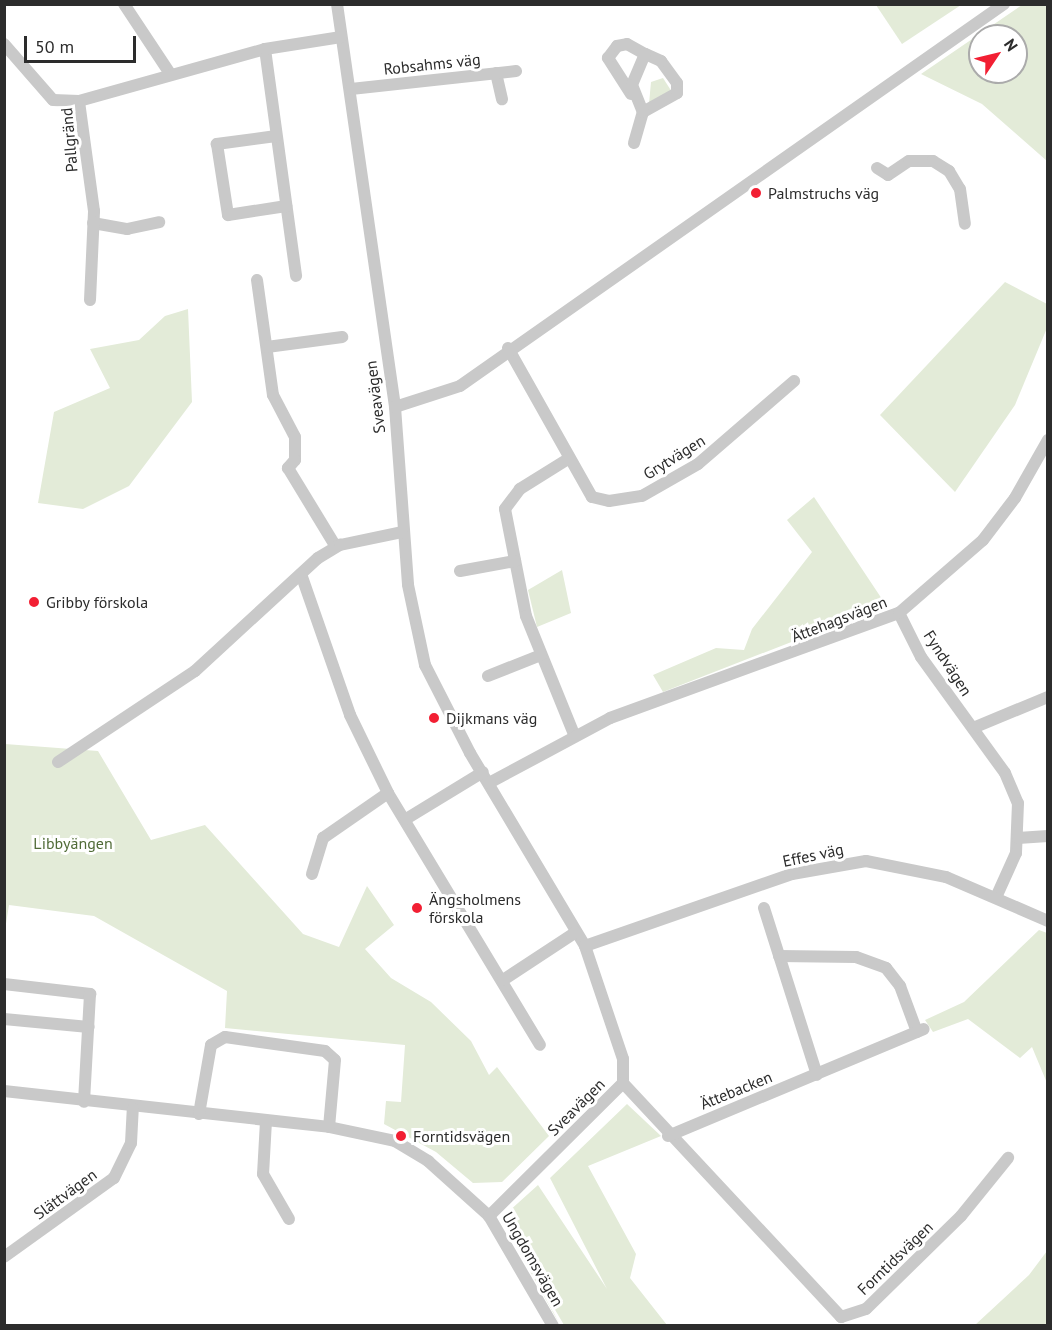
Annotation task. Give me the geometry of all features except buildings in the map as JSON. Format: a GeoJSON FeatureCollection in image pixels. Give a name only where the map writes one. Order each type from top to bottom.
{"type":"FeatureCollection","features":[{"type":"Feature","properties":{"kind":"street"},"geometry":{"type":"LineString","coordinates":[[124,4],[169,72]]}},
{"type":"Feature","properties":{"kind":"street","name":"Sveavägen"},"geometry":{"type":"LineString","coordinates":[[337,4],[395,407],[402,532],[425,665],[486,777],[585,946],[624,1059],[623,1083],[489,1215]]}},
{"type":"Feature","properties":{"kind":"street"},"geometry":{"type":"LineString","coordinates":[[395,407],[460,386],[508,348],[1004,4]]}},
{"type":"Feature","properties":{"kind":"street","name":"Pallgränd"},"geometry":{"type":"LineString","coordinates":[[90,300],[93,223],[79,101],[169,72],[265,49],[341,37]]}},
{"type":"Feature","properties":{"kind":"street"},"geometry":{"type":"LineString","coordinates":[[4,44],[54,100],[79,101]]}},
{"type":"Feature","properties":{"kind":"street"},"geometry":{"type":"LineString","coordinates":[[634,143],[643,112],[635,96],[608,58],[627,44],[661,61],[677,83],[677,93],[643,112]]}},
{"type":"Feature","properties":{"kind":"street"},"geometry":{"type":"LineString","coordinates":[[265,49],[296,276]]}},
{"type":"Feature","properties":{"kind":"street"},"geometry":{"type":"LineString","coordinates":[[635,96],[636,65],[645,54]]}},
{"type":"Feature","properties":{"kind":"street","name":"Robsahms väg"},"geometry":{"type":"LineString","coordinates":[[351,89],[516,71]]}},
{"type":"Feature","properties":{"kind":"street"},"geometry":{"type":"LineString","coordinates":[[496,73],[502,99]]}},
{"type":"Feature","properties":{"kind":"street"},"geometry":{"type":"LineString","coordinates":[[276,136],[217,144],[228,215],[286,206]]}},
{"type":"Feature","properties":{"kind":"street"},"geometry":{"type":"LineString","coordinates":[[877,168],[888,175],[909,161],[933,161],[949,171],[960,189],[965,224]]}},
{"type":"Feature","properties":{"kind":"street"},"geometry":{"type":"LineString","coordinates":[[93,223],[127,229],[159,222]]}},
{"type":"Feature","properties":{"kind":"street"},"geometry":{"type":"LineString","coordinates":[[257,280],[273,395],[295,436],[295,460],[288,468],[336,547]]}},
{"type":"Feature","properties":{"kind":"street"},"geometry":{"type":"LineString","coordinates":[[267,347],[342,337]]}},
{"type":"Feature","properties":{"kind":"street","name":"Grytvägen"},"geometry":{"type":"LineString","coordinates":[[508,348],[568,459],[592,497],[609,501],[642,496],[699,464],[794,381]]}},
{"type":"Feature","properties":{"kind":"street","name":"Ättehagsvägen"},"geometry":{"type":"LineString","coordinates":[[486,777],[574,734],[899,614],[983,540],[1015,498],[1047,440]]}},
{"type":"Feature","properties":{"kind":"street"},"geometry":{"type":"LineString","coordinates":[[568,459],[520,489],[505,509],[526,616],[574,734]]}},
{"type":"Feature","properties":{"kind":"street"},"geometry":{"type":"LineString","coordinates":[[58,762],[195,671],[301,574],[336,547],[402,532]]}},
{"type":"Feature","properties":{"kind":"street"},"geometry":{"type":"LineString","coordinates":[[460,571],[515,561]]}},
{"type":"Feature","properties":{"kind":"street"},"geometry":{"type":"LineString","coordinates":[[301,574],[350,715],[388,794],[406,819],[540,1045]]}},
{"type":"Feature","properties":{"kind":"street","name":"Fyndvägen"},"geometry":{"type":"LineString","coordinates":[[899,614],[921,657],[1005,773],[1018,803],[1018,838],[997,895]]}},
{"type":"Feature","properties":{"kind":"street"},"geometry":{"type":"LineString","coordinates":[[488,676],[541,655]]}},
{"type":"Feature","properties":{"kind":"street"},"geometry":{"type":"LineString","coordinates":[[973,728],[1047,697]]}},
{"type":"Feature","properties":{"kind":"street"},"geometry":{"type":"LineString","coordinates":[[406,819],[486,777]]}},
{"type":"Feature","properties":{"kind":"street"},"geometry":{"type":"LineString","coordinates":[[312,874],[323,838],[388,794]]}},
{"type":"Feature","properties":{"kind":"street"},"geometry":{"type":"LineString","coordinates":[[1018,838],[1047,836]]}},
{"type":"Feature","properties":{"kind":"street","name":"Effes väg"},"geometry":{"type":"LineString","coordinates":[[585,946],[826,866],[866,861],[910,868],[997,895],[1047,921]]}},
{"type":"Feature","properties":{"kind":"street"},"geometry":{"type":"LineString","coordinates":[[764,908],[817,1075]]}},
{"type":"Feature","properties":{"kind":"street"},"geometry":{"type":"LineString","coordinates":[[503,980],[576,932]]}},
{"type":"Feature","properties":{"kind":"street","name":"Ättebacken"},"geometry":{"type":"LineString","coordinates":[[668,1136],[921,1030],[900,986],[886,968],[856,957],[779,956]]}},
{"type":"Feature","properties":{"kind":"street"},"geometry":{"type":"LineString","coordinates":[[4,984],[90,994],[84,1102]]}},
{"type":"Feature","properties":{"kind":"street"},"geometry":{"type":"LineString","coordinates":[[4,1019],[89,1027]]}},
{"type":"Feature","properties":{"kind":"street"},"geometry":{"type":"LineString","coordinates":[[199,1114],[211,1045],[225,1037],[325,1051],[335,1060],[329,1127]]}},
{"type":"Feature","properties":{"kind":"street","name":"Forntidsvägen"},"geometry":{"type":"LineString","coordinates":[[623,1083],[668,1136],[841,1317],[866,1309],[961,1216],[1008,1158]]}},
{"type":"Feature","properties":{"kind":"street","name":"Ungdomsvägen"},"geometry":{"type":"LineString","coordinates":[[4,1091],[133,1109],[329,1127],[395,1141],[428,1161],[489,1215],[553,1326]]}},
{"type":"Feature","properties":{"kind":"street","name":"Slättvägen"},"geometry":{"type":"LineString","coordinates":[[4,1257],[114,1178],[131,1143],[133,1109]]}},
{"type":"Feature","properties":{"kind":"street"},"geometry":{"type":"LineString","coordinates":[[266,1121],[263,1174],[290,1220]]}},
{"type":"Feature","properties":{"kind":"green space"},"geometry":{"type":"Polygon","coordinates":[[[876,5],[961,5],[902,44],[876,5]]]}},
{"type":"Feature","properties":{"kind":"green space"},"geometry":{"type":"Polygon","coordinates":[[[1022,5],[1047,5],[1047,161],[982,104],[921,74],[968,42],[968,84],[1028,84],[1028,24],[994,24],[1022,5]]]}},
{"type":"Feature","properties":{"kind":"green space"},"geometry":{"type":"Polygon","coordinates":[[[663,78],[672,92],[649,104],[651,82],[663,78]]]}},
{"type":"Feature","properties":{"kind":"green space"},"geometry":{"type":"Polygon","coordinates":[[[1005,282],[1047,304],[1047,328],[1015,405],[955,492],[880,415],[1005,282]]]}},
{"type":"Feature","properties":{"kind":"green space"},"geometry":{"type":"Polygon","coordinates":[[[188,309],[192,402],[129,486],[83,509],[38,503],[54,412],[110,388],[90,349],[139,340],[165,316],[188,309]]]}},
{"type":"Feature","properties":{"kind":"green space"},"geometry":{"type":"Polygon","coordinates":[[[814,497],[886,605],[663,692],[653,675],[716,648],[744,650],[752,629],[812,552],[787,520],[814,497]]]}},
{"type":"Feature","properties":{"kind":"green space"},"geometry":{"type":"Polygon","coordinates":[[[562,570],[571,613],[537,627],[528,590],[562,570]]]}},
{"type":"Feature","properties":{"kind":"green space","name":"Libbyängen"},"geometry":{"type":"Polygon","coordinates":[[[5,744],[98,751],[151,840],[205,825],[303,934],[339,947],[367,886],[394,925],[365,949],[391,978],[431,1002],[471,1041],[489,1075],[497,1067],[549,1136],[502,1182],[473,1183],[436,1152],[384,1124],[386,1101],[401,1102],[405,1045],[225,1028],[227,991],[94,916],[9,905],[5,930],[5,744]]]}},
{"type":"Feature","properties":{"kind":"green space"},"geometry":{"type":"Polygon","coordinates":[[[1039,930],[1047,933],[1047,1083],[1032,1047],[1020,1058],[968,1019],[933,1032],[925,1020],[964,1002],[1039,930]]]}},
{"type":"Feature","properties":{"kind":"green space"},"geometry":{"type":"Polygon","coordinates":[[[627,1104],[661,1136],[588,1166],[636,1254],[630,1278],[667,1325],[564,1325],[533,1272],[560,1325],[506,1228],[507,1213],[538,1185],[607,1289],[550,1178],[627,1104]]]}},
{"type":"Feature","properties":{"kind":"green space"},"geometry":{"type":"Polygon","coordinates":[[[1047,1251],[1047,1325],[975,1325],[1029,1275],[1047,1251]]]}},
{"type":"Feature","properties":{"kind":"place","name":"Palmstruchs väg"},"geometry":{"type":"Point","coordinates":[756,193]}},
{"type":"Feature","properties":{"kind":"place","name":"Gribby förskola"},"geometry":{"type":"Point","coordinates":[34,602]}},
{"type":"Feature","properties":{"kind":"place","name":"Dijkmans väg"},"geometry":{"type":"Point","coordinates":[434,718]}},
{"type":"Feature","properties":{"kind":"place","name":"Ängsholmens förskola"},"geometry":{"type":"Point","coordinates":[417,908]}},
{"type":"Feature","properties":{"kind":"place","name":"Forntidsvägen"},"geometry":{"type":"Point","coordinates":[401,1136]}}]}
